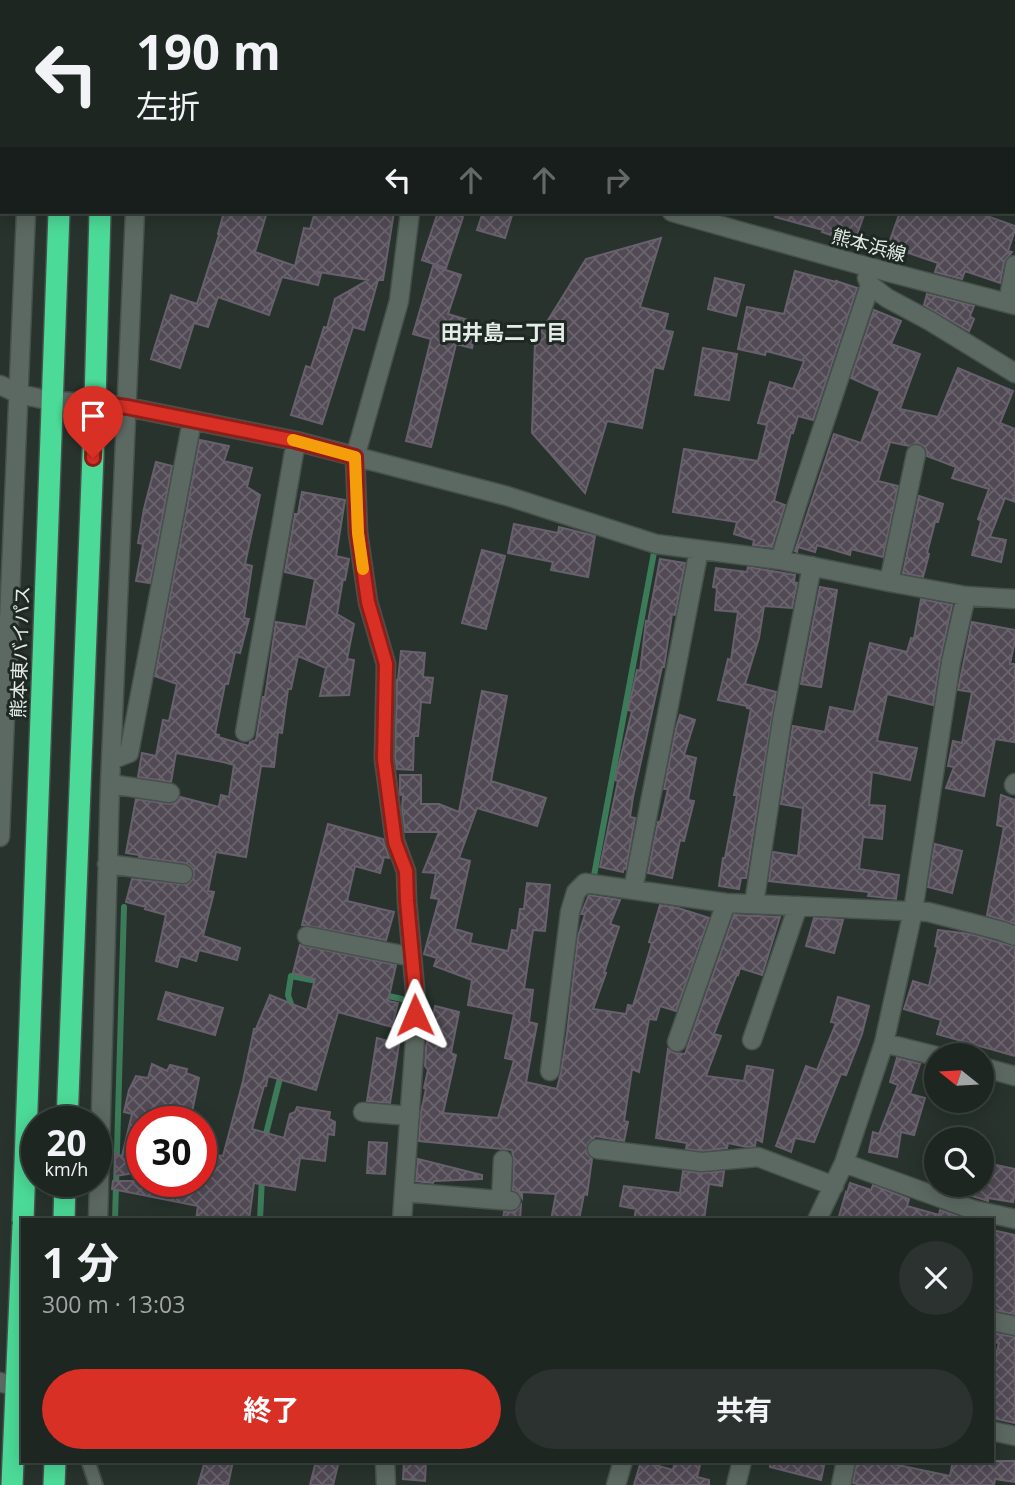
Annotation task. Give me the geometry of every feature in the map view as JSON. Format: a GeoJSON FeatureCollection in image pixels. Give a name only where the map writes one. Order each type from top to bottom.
{"type":"FeatureCollection","features":[{"type":"Feature","properties":{"kind":"highway","name":"熊本東バイパス"},"geometry":{"type":"LineString","coordinates":[[23,1218],[59,214]]}},
{"type":"Feature","properties":{"kind":"highway"},"geometry":{"type":"LineString","coordinates":[[68,1106],[100,214]]}},
{"type":"Feature","properties":{"kind":"highway"},"geometry":{"type":"LineString","coordinates":[[64,1218],[65,1197]]}},
{"type":"Feature","properties":{"kind":"highway"},"geometry":{"type":"LineString","coordinates":[[12,1485],[13,1386],[21,1258]]}},
{"type":"Feature","properties":{"kind":"highway"},"geometry":{"type":"LineString","coordinates":[[54,1485],[55,1463]]}},
{"type":"Feature","properties":{"kind":"street"},"geometry":{"type":"LineString","coordinates":[[0,837],[26,214]]}},
{"type":"Feature","properties":{"kind":"street"},"geometry":{"type":"LineString","coordinates":[[98,1218],[107,864],[135,214]]}},
{"type":"Feature","properties":{"kind":"street"},"geometry":{"type":"LineString","coordinates":[[402,1218],[415,1040],[415,989],[406,871],[395,842],[384,759],[386,664],[366,591],[358,533],[355,457],[399,301],[410,214]]}},
{"type":"Feature","properties":{"kind":"street","name":"熊本浜線"},"geometry":{"type":"LineString","coordinates":[[679,214],[1011,304]]}},
{"type":"Feature","properties":{"kind":"street"},"geometry":{"type":"LineString","coordinates":[[861,265],[870,285],[887,298],[1015,373]]}},
{"type":"Feature","properties":{"kind":"street"},"geometry":{"type":"LineString","coordinates":[[1011,304],[1015,265]]}},
{"type":"Feature","properties":{"kind":"street"},"geometry":{"type":"LineString","coordinates":[[780,560],[870,285]]}},
{"type":"Feature","properties":{"kind":"street"},"geometry":{"type":"LineString","coordinates":[[0,385],[19,394],[52,401],[127,407],[296,441],[507,496],[656,544],[780,560],[967,596],[1015,599]]}},
{"type":"Feature","properties":{"kind":"street"},"geometry":{"type":"LineString","coordinates":[[111,760],[129,753],[192,421]]}},
{"type":"Feature","properties":{"kind":"street"},"geometry":{"type":"LineString","coordinates":[[245,732],[296,441]]}},
{"type":"Feature","properties":{"kind":"street"},"geometry":{"type":"LineString","coordinates":[[889,582],[916,454]]}},
{"type":"Feature","properties":{"kind":"street"},"geometry":{"type":"LineString","coordinates":[[633,890],[699,550]]}},
{"type":"Feature","properties":{"kind":"street"},"geometry":{"type":"LineString","coordinates":[[754,904],[782,720],[812,566]]}},
{"type":"Feature","properties":{"kind":"street"},"geometry":{"type":"LineString","coordinates":[[818,1218],[844,1164],[884,1043],[913,911],[951,662],[967,596]]}},
{"type":"Feature","properties":{"kind":"street"},"geometry":{"type":"LineString","coordinates":[[110,783],[170,793]]}},
{"type":"Feature","properties":{"kind":"street"},"geometry":{"type":"LineString","coordinates":[[107,864],[183,874]]}},
{"type":"Feature","properties":{"kind":"street"},"geometry":{"type":"LineString","coordinates":[[550,1071],[570,912],[576,892],[585,883],[726,903],[928,912],[1015,936]]}},
{"type":"Feature","properties":{"kind":"street"},"geometry":{"type":"LineString","coordinates":[[677,1042],[726,903]]}},
{"type":"Feature","properties":{"kind":"street"},"geometry":{"type":"LineString","coordinates":[[752,1040],[798,906]]}},
{"type":"Feature","properties":{"kind":"street"},"geometry":{"type":"LineString","coordinates":[[307,936],[412,957]]}},
{"type":"Feature","properties":{"kind":"street"},"geometry":{"type":"LineString","coordinates":[[884,1043],[924,1053]]}},
{"type":"Feature","properties":{"kind":"street"},"geometry":{"type":"LineString","coordinates":[[994,1070],[1015,1076]]}},
{"type":"Feature","properties":{"kind":"street"},"geometry":{"type":"LineString","coordinates":[[363,1112],[410,1116]]}},
{"type":"Feature","properties":{"kind":"street"},"geometry":{"type":"LineString","coordinates":[[597,1149],[702,1162],[758,1157],[834,1186]]}},
{"type":"Feature","properties":{"kind":"street"},"geometry":{"type":"LineString","coordinates":[[404,1192],[506,1200],[503,1160]]}},
{"type":"Feature","properties":{"kind":"street"},"geometry":{"type":"LineString","coordinates":[[844,1164],[974,1210],[1015,1219]]}},
{"type":"Feature","properties":{"kind":"street"},"geometry":{"type":"LineString","coordinates":[[994,1321],[1015,1326]]}},
{"type":"Feature","properties":{"kind":"street"},"geometry":{"type":"LineString","coordinates":[[994,1431],[1015,1436]]}},
{"type":"Feature","properties":{"kind":"street"},"geometry":{"type":"LineString","coordinates":[[385,1463],[386,1485]]}},
{"type":"Feature","properties":{"kind":"street"},"geometry":{"type":"LineString","coordinates":[[616,1485],[622,1463]]}},
{"type":"Feature","properties":{"kind":"street"},"geometry":{"type":"LineString","coordinates":[[738,1485],[742,1463]]}},
{"type":"Feature","properties":{"kind":"street"},"geometry":{"type":"LineString","coordinates":[[841,1485],[846,1463]]}},
{"type":"Feature","properties":{"kind":"lane"},"geometry":{"type":"LineString","coordinates":[[89,1463],[96,1485]]}},
{"type":"Feature","properties":{"kind":"building"},"geometry":{"type":"Polygon","coordinates":[[[223,214],[266,214],[255,252],[295,266],[304,228],[310,229],[314,214],[394,214],[383,280],[378,280],[364,330],[353,327],[322,424],[291,415],[306,366],[311,368],[335,299],[368,280],[313,271],[321,274],[318,285],[282,277],[269,315],[218,297],[208,327],[194,323],[180,368],[151,359],[171,295],[197,304],[223,214]]]}},
{"type":"Feature","properties":{"kind":"building"},"geometry":{"type":"Polygon","coordinates":[[[437,214],[463,217],[446,268],[422,260],[437,214]]]}},
{"type":"Feature","properties":{"kind":"building"},"geometry":{"type":"Polygon","coordinates":[[[482,214],[512,214],[505,238],[477,230],[482,214]]]}},
{"type":"Feature","properties":{"kind":"building"},"geometry":{"type":"Polygon","coordinates":[[[776,214],[864,214],[854,243],[822,232],[823,230],[775,217],[776,214]]]}},
{"type":"Feature","properties":{"kind":"building"},"geometry":{"type":"Polygon","coordinates":[[[899,214],[982,214],[1015,226],[1008,251],[1012,252],[1004,262],[1000,283],[965,271],[962,279],[935,272],[938,263],[888,246],[899,214]]]}},
{"type":"Feature","properties":{"kind":"building"},"geometry":{"type":"Polygon","coordinates":[[[661,238],[640,307],[668,314],[664,330],[673,332],[663,369],[654,367],[642,428],[607,421],[585,493],[532,433],[535,341],[586,259],[661,238]]]}},
{"type":"Feature","properties":{"kind":"building"},"geometry":{"type":"Polygon","coordinates":[[[433,266],[461,275],[448,314],[478,323],[472,348],[456,344],[431,447],[406,441],[431,339],[413,334],[433,266]]]}},
{"type":"Feature","properties":{"kind":"building"},"geometry":{"type":"Polygon","coordinates":[[[795,271],[857,288],[813,420],[798,416],[793,433],[791,432],[774,501],[785,505],[772,547],[753,545],[754,540],[734,534],[737,522],[673,512],[684,449],[758,461],[767,425],[758,423],[770,382],[793,389],[804,361],[766,351],[765,355],[738,349],[747,307],[784,314],[795,271]]]}},
{"type":"Feature","properties":{"kind":"building"},"geometry":{"type":"Polygon","coordinates":[[[715,278],[744,285],[736,316],[708,309],[715,278]]]}},
{"type":"Feature","properties":{"kind":"building"},"geometry":{"type":"Polygon","coordinates":[[[927,294],[974,306],[970,316],[974,319],[969,331],[924,305],[927,294]]]}},
{"type":"Feature","properties":{"kind":"building"},"geometry":{"type":"Polygon","coordinates":[[[874,310],[901,321],[891,344],[920,354],[900,409],[938,417],[958,368],[1013,391],[1000,423],[1015,429],[1015,502],[1005,498],[990,537],[1006,540],[1001,562],[972,555],[981,521],[978,519],[989,489],[952,478],[956,467],[927,456],[924,446],[918,443],[909,446],[890,442],[878,481],[898,486],[883,557],[851,549],[850,555],[817,545],[815,552],[798,547],[797,552],[795,551],[834,434],[861,443],[880,391],[851,378],[874,310]]]}},
{"type":"Feature","properties":{"kind":"building"},"geometry":{"type":"Polygon","coordinates":[[[703,348],[737,354],[729,400],[695,395],[703,348]]]}},
{"type":"Feature","properties":{"kind":"building"},"geometry":{"type":"Polygon","coordinates":[[[200,440],[229,446],[224,461],[252,468],[247,487],[260,495],[245,564],[252,566],[244,618],[249,619],[240,653],[235,652],[228,684],[225,684],[215,734],[249,746],[250,742],[256,740],[276,622],[306,627],[315,579],[285,572],[295,514],[298,514],[302,492],[345,500],[336,556],[349,559],[337,614],[354,624],[347,659],[354,660],[349,695],[320,696],[326,668],[298,656],[291,689],[288,689],[282,733],[278,732],[274,767],[261,766],[246,857],[216,852],[208,891],[214,892],[203,936],[240,948],[237,960],[199,950],[196,961],[180,956],[177,967],[156,961],[166,915],[126,902],[132,879],[187,885],[194,875],[193,869],[184,863],[126,853],[136,799],[169,804],[175,803],[180,797],[219,807],[221,795],[229,797],[234,765],[223,762],[176,753],[171,782],[138,777],[142,753],[156,756],[163,720],[169,721],[177,684],[155,676],[200,440]]]}},
{"type":"Feature","properties":{"kind":"building"},"geometry":{"type":"Polygon","coordinates":[[[156,462],[172,466],[150,583],[136,581],[143,544],[138,543],[156,462]]]}},
{"type":"Feature","properties":{"kind":"building"},"geometry":{"type":"Polygon","coordinates":[[[919,496],[943,504],[938,522],[935,522],[923,577],[903,573],[919,496]]]}},
{"type":"Feature","properties":{"kind":"building"},"geometry":{"type":"Polygon","coordinates":[[[514,524],[558,533],[559,527],[595,536],[588,577],[551,570],[553,562],[508,553],[514,524]]]}},
{"type":"Feature","properties":{"kind":"building"},"geometry":{"type":"Polygon","coordinates":[[[482,550],[505,556],[486,629],[462,623],[482,550]]]}},
{"type":"Feature","properties":{"kind":"building"},"geometry":{"type":"Polygon","coordinates":[[[660,559],[685,563],[633,797],[630,817],[635,818],[626,869],[624,868],[623,872],[600,867],[618,781],[615,780],[632,711],[628,710],[637,670],[640,671],[646,621],[648,622],[660,559]]]}},
{"type":"Feature","properties":{"kind":"building"},"geometry":{"type":"Polygon","coordinates":[[[748,567],[795,575],[794,582],[797,583],[792,608],[764,606],[759,638],[745,684],[776,692],[746,878],[741,878],[739,889],[719,886],[751,709],[718,700],[728,659],[731,660],[738,612],[715,610],[717,588],[713,587],[716,568],[747,572],[748,567]]]}},
{"type":"Feature","properties":{"kind":"building"},"geometry":{"type":"Polygon","coordinates":[[[820,587],[837,590],[821,687],[801,684],[820,587]]]}},
{"type":"Feature","properties":{"kind":"building"},"geometry":{"type":"Polygon","coordinates":[[[921,599],[952,605],[933,705],[887,694],[877,741],[917,748],[910,780],[872,772],[869,805],[885,806],[882,839],[863,837],[859,869],[899,875],[896,899],[868,896],[869,892],[769,881],[773,852],[798,856],[803,808],[781,804],[793,726],[825,732],[830,707],[854,712],[870,643],[907,652],[911,638],[914,639],[921,599]]]}},
{"type":"Feature","properties":{"kind":"building"},"geometry":{"type":"Polygon","coordinates":[[[972,622],[1015,630],[1010,664],[1015,664],[1014,742],[995,739],[984,796],[946,788],[954,767],[948,766],[953,741],[962,743],[972,692],[958,690],[972,622]]]}},
{"type":"Feature","properties":{"kind":"building"},"geometry":{"type":"Polygon","coordinates":[[[401,651],[425,653],[423,677],[433,678],[430,703],[421,702],[418,736],[414,736],[413,770],[397,769],[395,758],[397,680],[401,651]]]}},
{"type":"Feature","properties":{"kind":"building"},"geometry":{"type":"Polygon","coordinates":[[[482,691],[507,696],[491,781],[546,798],[537,826],[477,808],[459,858],[470,861],[455,929],[472,934],[470,943],[508,951],[512,930],[517,931],[520,909],[524,909],[527,883],[550,885],[545,931],[533,930],[524,989],[533,990],[529,1022],[537,1024],[526,1082],[557,1089],[567,1034],[578,937],[585,914],[581,914],[589,895],[620,900],[610,924],[619,927],[593,1009],[626,1014],[628,1005],[633,1006],[660,905],[709,918],[676,1011],[660,1006],[656,1020],[649,1019],[639,1072],[632,1069],[624,1121],[628,1122],[624,1141],[595,1136],[588,1143],[586,1153],[592,1159],[587,1195],[584,1194],[579,1218],[551,1218],[556,1194],[522,1192],[522,1198],[513,1190],[512,1150],[419,1141],[428,1070],[425,1066],[426,1047],[435,1006],[459,1012],[451,1053],[456,1055],[443,1113],[498,1118],[514,1060],[505,1058],[514,1014],[468,1005],[472,980],[434,966],[437,958],[424,954],[439,899],[431,898],[436,873],[423,872],[439,832],[405,832],[400,775],[421,775],[421,804],[439,804],[459,812],[482,691]]]}},
{"type":"Feature","properties":{"kind":"building"},"geometry":{"type":"Polygon","coordinates":[[[680,715],[695,720],[684,755],[696,758],[688,800],[694,801],[684,841],[680,840],[672,878],[648,873],[668,789],[664,789],[680,715]]]}},
{"type":"Feature","properties":{"kind":"building"},"geometry":{"type":"Polygon","coordinates":[[[1001,795],[1015,800],[1015,924],[987,915],[1004,827],[997,825],[1001,795]]]}},
{"type":"Feature","properties":{"kind":"building"},"geometry":{"type":"Polygon","coordinates":[[[328,824],[383,839],[389,858],[384,857],[380,873],[355,866],[347,901],[394,912],[386,940],[302,925],[328,824]]]}},
{"type":"Feature","properties":{"kind":"building"},"geometry":{"type":"Polygon","coordinates":[[[935,844],[962,851],[952,893],[928,887],[935,844]]]}},
{"type":"Feature","properties":{"kind":"building"},"geometry":{"type":"Polygon","coordinates":[[[734,915],[780,917],[762,975],[740,968],[737,974],[714,1034],[721,1036],[706,1076],[744,1081],[747,1066],[773,1070],[762,1142],[756,1139],[755,1146],[747,1147],[728,1143],[727,1148],[702,1151],[686,1149],[687,1143],[656,1138],[668,1049],[674,1053],[685,1054],[734,915]]]}},
{"type":"Feature","properties":{"kind":"building"},"geometry":{"type":"Polygon","coordinates":[[[814,918],[843,920],[834,953],[806,946],[814,918]]]}},
{"type":"Feature","properties":{"kind":"building"},"geometry":{"type":"Polygon","coordinates":[[[938,930],[970,934],[1015,947],[1015,1056],[994,1050],[994,1043],[969,1043],[937,1034],[941,1020],[904,1009],[913,981],[929,986],[938,947],[935,946],[938,930]]]}},
{"type":"Feature","properties":{"kind":"building"},"geometry":{"type":"Polygon","coordinates":[[[300,945],[396,965],[388,1001],[398,1003],[392,1027],[338,1012],[316,1090],[268,1076],[264,1086],[252,1129],[284,1138],[290,1114],[295,1112],[297,1107],[330,1112],[329,1119],[335,1122],[334,1135],[328,1134],[325,1161],[300,1158],[295,1190],[254,1183],[249,1218],[196,1218],[198,1206],[152,1197],[217,1197],[217,1155],[223,1156],[254,1029],[270,995],[307,1010],[315,979],[293,973],[300,945]]]}},
{"type":"Feature","properties":{"kind":"building"},"geometry":{"type":"Polygon","coordinates":[[[166,992],[223,1008],[215,1035],[158,1019],[166,992]]]}},
{"type":"Feature","properties":{"kind":"building"},"geometry":{"type":"Polygon","coordinates":[[[838,997],[869,1006],[862,1034],[846,1075],[841,1074],[814,1142],[795,1138],[791,1152],[776,1146],[806,1066],[817,1070],[836,1023],[831,1022],[838,997]]]}},
{"type":"Feature","properties":{"kind":"building"},"geometry":{"type":"Polygon","coordinates":[[[377,1038],[399,1044],[390,1103],[367,1101],[377,1038]]]}},
{"type":"Feature","properties":{"kind":"building"},"geometry":{"type":"Polygon","coordinates":[[[897,1058],[920,1064],[910,1094],[924,1098],[924,1101],[914,1135],[901,1132],[897,1157],[869,1152],[873,1132],[879,1134],[898,1085],[890,1082],[897,1058]]]}},
{"type":"Feature","properties":{"kind":"building"},"geometry":{"type":"Polygon","coordinates":[[[152,1064],[167,1071],[170,1065],[187,1069],[186,1073],[199,1078],[193,1106],[126,1106],[124,1112],[129,1090],[136,1076],[148,1078],[152,1064]]]}},
{"type":"Feature","properties":{"kind":"building"},"geometry":{"type":"Polygon","coordinates":[[[126,1139],[126,1174],[115,1176],[115,1154],[122,1156],[126,1139]]]}},
{"type":"Feature","properties":{"kind":"building"},"geometry":{"type":"Polygon","coordinates":[[[369,1142],[387,1143],[385,1174],[367,1173],[369,1142]]]}},
{"type":"Feature","properties":{"kind":"building"},"geometry":{"type":"Polygon","coordinates":[[[418,1159],[482,1175],[482,1179],[433,1183],[416,1181],[418,1159]]]}},
{"type":"Feature","properties":{"kind":"building"},"geometry":{"type":"Polygon","coordinates":[[[994,1165],[1015,1169],[1013,1202],[988,1198],[988,1201],[975,1197],[994,1197],[994,1165]]]}},
{"type":"Feature","properties":{"kind":"building"},"geometry":{"type":"Polygon","coordinates":[[[683,1171],[724,1171],[722,1186],[709,1184],[704,1218],[634,1218],[636,1209],[620,1206],[624,1186],[680,1193],[683,1171]]]}},
{"type":"Feature","properties":{"kind":"building"},"geometry":{"type":"Polygon","coordinates":[[[113,1181],[126,1181],[126,1192],[112,1189],[113,1181]]]}},
{"type":"Feature","properties":{"kind":"building"},"geometry":{"type":"Polygon","coordinates":[[[850,1183],[871,1190],[873,1185],[909,1199],[907,1206],[939,1215],[940,1210],[962,1218],[839,1218],[850,1183]]]}},
{"type":"Feature","properties":{"kind":"building"},"geometry":{"type":"Polygon","coordinates":[[[521,1205],[520,1218],[503,1218],[504,1212],[515,1212],[521,1205]]]}},
{"type":"Feature","properties":{"kind":"building"},"geometry":{"type":"Polygon","coordinates":[[[994,1230],[1015,1235],[1015,1314],[994,1310],[994,1230]]]}},
{"type":"Feature","properties":{"kind":"building"},"geometry":{"type":"Polygon","coordinates":[[[994,1333],[1015,1337],[1015,1423],[994,1418],[994,1362],[999,1343],[994,1342],[994,1333]]]}},
{"type":"Feature","properties":{"kind":"building"},"geometry":{"type":"Polygon","coordinates":[[[1015,1461],[1015,1482],[995,1479],[994,1485],[853,1483],[857,1463],[888,1463],[950,1476],[953,1463],[1015,1461]]]}},
{"type":"Feature","properties":{"kind":"building"},"geometry":{"type":"Polygon","coordinates":[[[204,1463],[233,1463],[228,1485],[198,1485],[204,1463]]]}},
{"type":"Feature","properties":{"kind":"building"},"geometry":{"type":"Polygon","coordinates":[[[316,1463],[338,1463],[333,1485],[310,1485],[316,1463]]]}},
{"type":"Feature","properties":{"kind":"building"},"geometry":{"type":"Polygon","coordinates":[[[404,1463],[426,1463],[425,1481],[403,1479],[404,1463]]]}},
{"type":"Feature","properties":{"kind":"building"},"geometry":{"type":"Polygon","coordinates":[[[640,1463],[673,1470],[675,1463],[700,1463],[697,1477],[709,1480],[709,1485],[634,1485],[640,1463]]]}},
{"type":"Feature","properties":{"kind":"building"},"geometry":{"type":"Polygon","coordinates":[[[770,1463],[825,1463],[821,1480],[770,1467],[770,1463]]]}},
{"type":"Feature","properties":{"kind":"waterway"},"geometry":{"type":"LineString","coordinates":[[593,881],[655,547]]}},
{"type":"Feature","properties":{"kind":"waterway"},"geometry":{"type":"LineString","coordinates":[[115,1218],[124,907]]}},
{"type":"Feature","properties":{"kind":"waterway"},"geometry":{"type":"LineString","coordinates":[[293,1010],[288,995],[291,976],[322,982]]}},
{"type":"Feature","properties":{"kind":"waterway"},"geometry":{"type":"LineString","coordinates":[[384,995],[402,999]]}},
{"type":"Feature","properties":{"kind":"waterway"},"geometry":{"type":"LineString","coordinates":[[265,1138],[281,1074]]}},
{"type":"Feature","properties":{"kind":"waterway"},"geometry":{"type":"LineString","coordinates":[[260,1218],[262,1177]]}},
{"type":"Feature","properties":{"kind":"slow traffic"},"geometry":{"type":"LineString","coordinates":[[293,440],[355,457],[358,533],[363,569]]}},
{"type":"Feature","properties":{"kind":"district","name":"田井島二丁目"},"geometry":{"type":"Point","coordinates":[504,332]}},
{"type":"Feature","properties":{"kind":"route"},"geometry":{"type":"LineString","coordinates":[[93,458],[95,403],[296,441],[355,457],[358,533],[368,602],[386,664],[384,759],[395,842],[406,871],[415,1015]]}}]}
